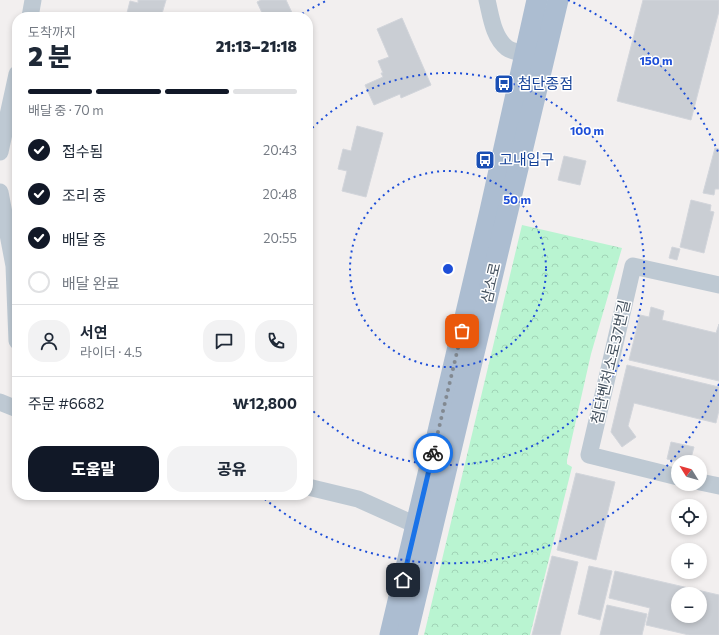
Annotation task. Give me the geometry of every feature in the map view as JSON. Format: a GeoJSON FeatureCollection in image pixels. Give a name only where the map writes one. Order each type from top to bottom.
{"type":"FeatureCollection","features":[{"type":"Feature","properties":{"kind":"main road","name":"삼소로"},"geometry":{"type":"LineString","coordinates":[[535,56],[537,0]]}},
{"type":"Feature","properties":{"kind":"main road","name":"삼소로"},"geometry":{"type":"LineString","coordinates":[[406,635],[424,527],[535,56],[558,0]]}},
{"type":"Feature","properties":{"kind":"main road","name":"삼소로"},"geometry":{"type":"LineString","coordinates":[[390,635],[424,527]]}},
{"type":"Feature","properties":{"kind":"street"},"geometry":{"type":"LineString","coordinates":[[31,12],[33,0]]}},
{"type":"Feature","properties":{"kind":"street"},"geometry":{"type":"LineString","coordinates":[[487,0],[496,35],[507,49],[535,56]]}},
{"type":"Feature","properties":{"kind":"street"},"geometry":{"type":"LineString","coordinates":[[0,152],[12,97]]}},
{"type":"Feature","properties":{"kind":"street"},"geometry":{"type":"LineString","coordinates":[[0,192],[12,255]]}},
{"type":"Feature","properties":{"kind":"street","name":"첨단벤처소로37번길"},"geometry":{"type":"LineString","coordinates":[[671,475],[589,455],[633,266],[719,285]]}},
{"type":"Feature","properties":{"kind":"street"},"geometry":{"type":"LineString","coordinates":[[0,402],[12,407]]}},
{"type":"Feature","properties":{"kind":"street"},"geometry":{"type":"LineString","coordinates":[[707,483],[719,486]]}},
{"type":"Feature","properties":{"kind":"street"},"geometry":{"type":"LineString","coordinates":[[313,488],[358,500],[424,527]]}},
{"type":"Feature","properties":{"kind":"green space"},"geometry":{"type":"Polygon","coordinates":[[[522,225],[622,248],[591,354],[567,460],[567,464],[572,467],[530,635],[424,635],[522,225]]]}},
{"type":"Feature","properties":{"kind":"building"},"geometry":{"type":"Polygon","coordinates":[[[138,0],[166,0],[162,12],[127,12],[130,1],[138,3],[138,0]]]}},
{"type":"Feature","properties":{"kind":"building"},"geometry":{"type":"Polygon","coordinates":[[[261,0],[286,0],[292,12],[262,12],[257,2],[261,0]]]}},
{"type":"Feature","properties":{"kind":"building"},"geometry":{"type":"Polygon","coordinates":[[[643,0],[719,0],[719,11],[691,120],[617,101],[643,0]]]}},
{"type":"Feature","properties":{"kind":"building"},"geometry":{"type":"Polygon","coordinates":[[[402,18],[431,85],[401,98],[400,94],[374,105],[365,85],[383,77],[378,61],[389,57],[377,29],[402,18]]]}},
{"type":"Feature","properties":{"kind":"building"},"geometry":{"type":"Polygon","coordinates":[[[357,126],[383,133],[366,197],[342,191],[347,171],[338,169],[343,149],[351,151],[357,126]]]}},
{"type":"Feature","properties":{"kind":"building"},"geometry":{"type":"Polygon","coordinates":[[[715,148],[719,149],[719,189],[715,189],[714,195],[703,193],[715,148]]]}},
{"type":"Feature","properties":{"kind":"building"},"geometry":{"type":"Polygon","coordinates":[[[564,156],[586,161],[580,185],[558,180],[564,156]]]}},
{"type":"Feature","properties":{"kind":"building"},"geometry":{"type":"Polygon","coordinates":[[[691,200],[711,205],[710,211],[714,212],[704,253],[680,247],[691,200]]]}},
{"type":"Feature","properties":{"kind":"building"},"geometry":{"type":"Polygon","coordinates":[[[672,247],[680,249],[677,260],[669,258],[672,247]]]}},
{"type":"Feature","properties":{"kind":"building"},"geometry":{"type":"Polygon","coordinates":[[[651,307],[664,311],[662,320],[716,333],[719,324],[719,381],[629,360],[640,315],[649,317],[651,307]]]}},
{"type":"Feature","properties":{"kind":"building"},"geometry":{"type":"Polygon","coordinates":[[[627,365],[719,387],[719,410],[716,423],[634,403],[628,426],[636,437],[622,447],[611,432],[627,365]]]}},
{"type":"Feature","properties":{"kind":"building"},"geometry":{"type":"Polygon","coordinates":[[[671,442],[694,447],[692,455],[671,455],[671,460],[667,459],[671,442]]]}},
{"type":"Feature","properties":{"kind":"building"},"geometry":{"type":"Polygon","coordinates":[[[576,473],[615,482],[596,560],[557,550],[576,473]]]}},
{"type":"Feature","properties":{"kind":"building"},"geometry":{"type":"Polygon","coordinates":[[[552,556],[578,562],[560,635],[532,635],[552,556]]]}},
{"type":"Feature","properties":{"kind":"building"},"geometry":{"type":"Polygon","coordinates":[[[589,566],[612,571],[600,620],[578,614],[589,566]]]}},
{"type":"Feature","properties":{"kind":"building"},"geometry":{"type":"Polygon","coordinates":[[[615,571],[684,587],[671,587],[671,623],[707,623],[707,592],[719,595],[719,635],[689,635],[646,625],[650,608],[609,598],[615,571]]]}},
{"type":"Feature","properties":{"kind":"building"},"geometry":{"type":"Polygon","coordinates":[[[607,605],[647,614],[642,635],[600,635],[607,605]]]}},
{"type":"Feature","properties":{"kind":"way so far"},"geometry":{"type":"LineString","coordinates":[[433,453],[462,331]]}},
{"type":"Feature","properties":{"kind":"place","name":"첨단종점"},"geometry":{"type":"Point","coordinates":[504,84]}},
{"type":"Feature","properties":{"kind":"place","name":"고내입구"},"geometry":{"type":"Point","coordinates":[485,160]}},
{"type":"Feature","properties":{"kind":"route"},"geometry":{"type":"LineString","coordinates":[[403,580],[433,453]]}}]}
